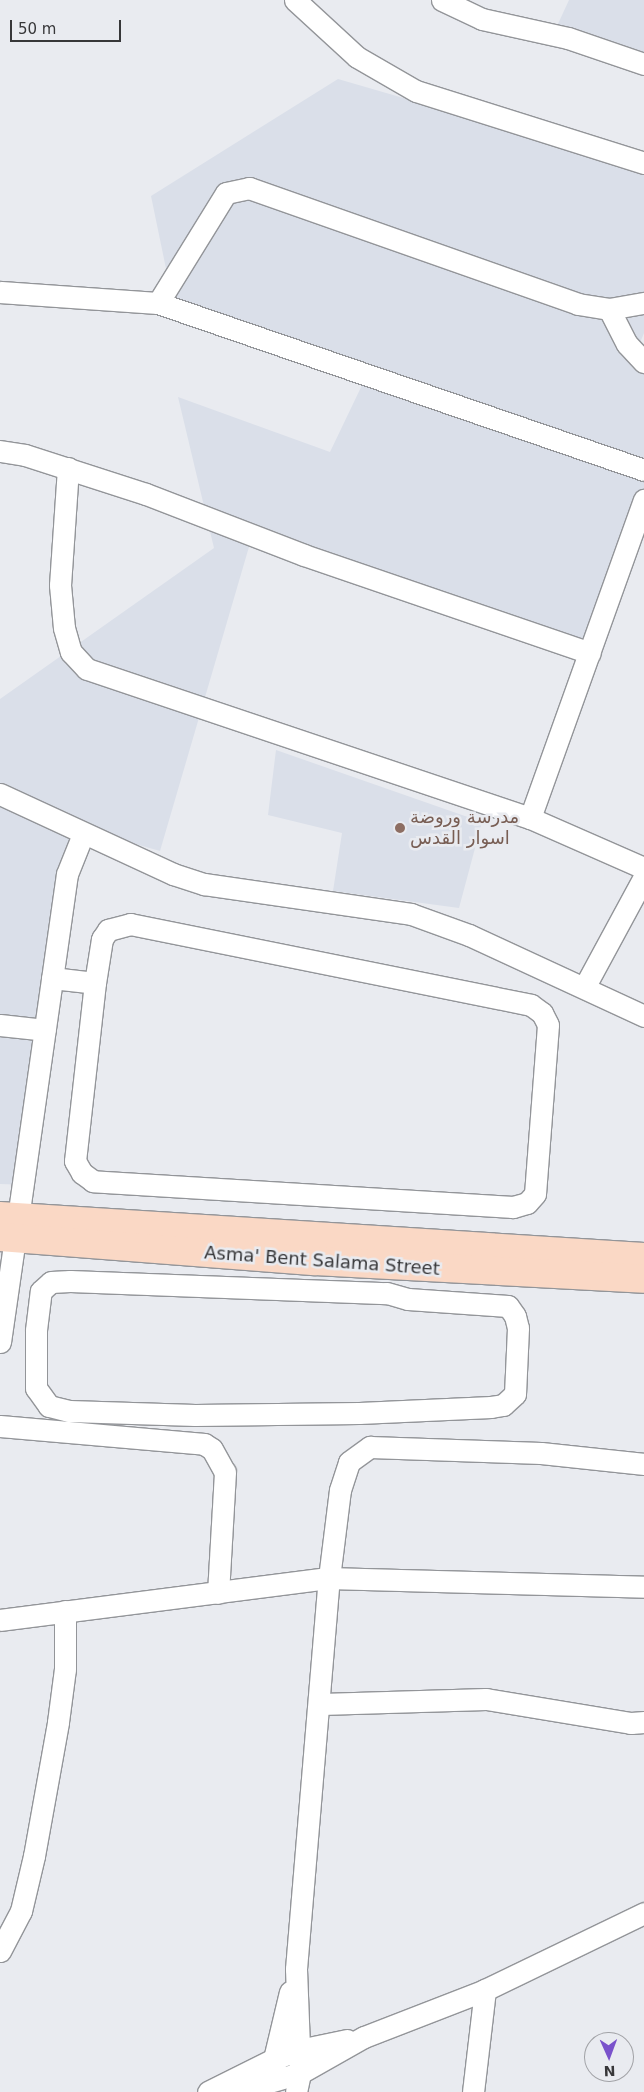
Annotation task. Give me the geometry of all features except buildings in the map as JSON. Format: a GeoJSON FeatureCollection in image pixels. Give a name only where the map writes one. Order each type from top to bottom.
{"type":"FeatureCollection","features":[{"type":"Feature","properties":{"kind":"main road","name":"Asma' Bent Salama Street"},"geometry":{"type":"LineString","coordinates":[[8,1227],[644,1257]]}},
{"type":"Feature","properties":{"kind":"main road","name":"Asma' Bent Salama Street"},"geometry":{"type":"LineString","coordinates":[[8,1227],[315,1261],[644,1279]]}},
{"type":"Feature","properties":{"kind":"street"},"geometry":{"type":"LineString","coordinates":[[442,0],[482,18],[568,38],[644,64]]}},
{"type":"Feature","properties":{"kind":"street"},"geometry":{"type":"LineString","coordinates":[[300,2],[357,57],[416,92],[644,163]]}},
{"type":"Feature","properties":{"kind":"street"},"geometry":{"type":"LineString","coordinates":[[158,303],[226,193],[249,188],[578,304],[609,309],[644,303]]}},
{"type":"Feature","properties":{"kind":"street"},"geometry":{"type":"LineString","coordinates":[[0,292],[158,303],[644,470]]}},
{"type":"Feature","properties":{"kind":"street"},"geometry":{"type":"LineString","coordinates":[[609,309],[627,344],[644,362]]}},
{"type":"Feature","properties":{"kind":"street"},"geometry":{"type":"LineString","coordinates":[[0,451],[68,468],[146,494],[304,555],[590,653]]}},
{"type":"Feature","properties":{"kind":"street"},"geometry":{"type":"LineString","coordinates":[[68,468],[60,585],[64,628],[71,652],[87,669],[530,818],[644,868]]}},
{"type":"Feature","properties":{"kind":"street"},"geometry":{"type":"LineString","coordinates":[[530,818],[644,500]]}},
{"type":"Feature","properties":{"kind":"street"},"geometry":{"type":"LineString","coordinates":[[0,794],[83,834],[204,884],[411,914],[469,935],[585,986],[644,1016]]}},
{"type":"Feature","properties":{"kind":"street"},"geometry":{"type":"LineString","coordinates":[[36,1330],[1,1336],[8,1227],[45,1030],[67,874],[83,834]]}},
{"type":"Feature","properties":{"kind":"street"},"geometry":{"type":"LineString","coordinates":[[585,986],[644,877]]}},
{"type":"Feature","properties":{"kind":"street"},"geometry":{"type":"LineString","coordinates":[[130,924],[531,1005],[542,1013],[548,1025],[535,1194],[527,1202],[513,1207],[93,1180],[82,1173],[75,1161],[95,984],[102,939],[108,930],[130,924]]}},
{"type":"Feature","properties":{"kind":"street"},"geometry":{"type":"LineString","coordinates":[[52,978],[95,984]]}},
{"type":"Feature","properties":{"kind":"street"},"geometry":{"type":"LineString","coordinates":[[0,1025],[45,1030]]}},
{"type":"Feature","properties":{"kind":"street"},"geometry":{"type":"LineString","coordinates":[[70,1281],[387,1293],[408,1299],[495,1303],[508,1306],[516,1316],[518,1364],[515,1394],[503,1405],[491,1407],[360,1413],[195,1415],[69,1411],[49,1406],[36,1388],[36,1330],[41,1291],[51,1282],[70,1281]]}},
{"type":"Feature","properties":{"kind":"street"},"geometry":{"type":"LineString","coordinates":[[0,1426],[204,1444],[212,1450],[224,1472],[218,1593]]}},
{"type":"Feature","properties":{"kind":"street"},"geometry":{"type":"LineString","coordinates":[[298,2083],[299,2050],[296,1969],[321,1704],[329,1578],[343,1473],[357,1453],[370,1447],[541,1453],[644,1464]]}},
{"type":"Feature","properties":{"kind":"street"},"geometry":{"type":"LineString","coordinates":[[0,1620],[329,1578],[644,1587]]}},
{"type":"Feature","properties":{"kind":"street"},"geometry":{"type":"LineString","coordinates":[[0,1951],[21,1911],[34,1856],[58,1722],[65,1669],[65,1612]]}},
{"type":"Feature","properties":{"kind":"street"},"geometry":{"type":"LineString","coordinates":[[321,1704],[486,1699],[631,1722],[644,1722]]}},
{"type":"Feature","properties":{"kind":"street"},"geometry":{"type":"LineString","coordinates":[[208,2092],[274,2059],[299,2050],[364,2037],[485,1990],[644,1913]]}},
{"type":"Feature","properties":{"kind":"street"},"geometry":{"type":"LineString","coordinates":[[276,2086],[274,2059],[296,1969]]}},
{"type":"Feature","properties":{"kind":"street"},"geometry":{"type":"LineString","coordinates":[[473,2092],[485,1990]]}},
{"type":"Feature","properties":{"kind":"street"},"geometry":{"type":"LineString","coordinates":[[235,2092],[298,2083],[364,2037]]}},
{"type":"Feature","properties":{"kind":"shaded area"},"geometry":{"type":"Polygon","coordinates":[[[569,0],[644,0],[644,75],[551,39],[569,0]]]}},
{"type":"Feature","properties":{"kind":"shaded area"},"geometry":{"type":"Polygon","coordinates":[[[338,79],[644,168],[644,333],[635,355],[644,363],[644,495],[589,652],[251,540],[160,851],[73,826],[30,1185],[0,1184],[0,699],[214,548],[178,397],[330,452],[364,381],[176,317],[151,196],[338,79]]]}},
{"type":"Feature","properties":{"kind":"shaded area","name":"مدرسة وروضة اسوار القدس"},"geometry":{"type":"Polygon","coordinates":[[[276,750],[482,822],[459,908],[333,891],[342,833],[268,815],[276,750]]]}},
{"type":"Feature","properties":{"kind":"place","name":"مدرسة وروضة اسوار القدس"},"geometry":{"type":"Point","coordinates":[400,828]}}]}
